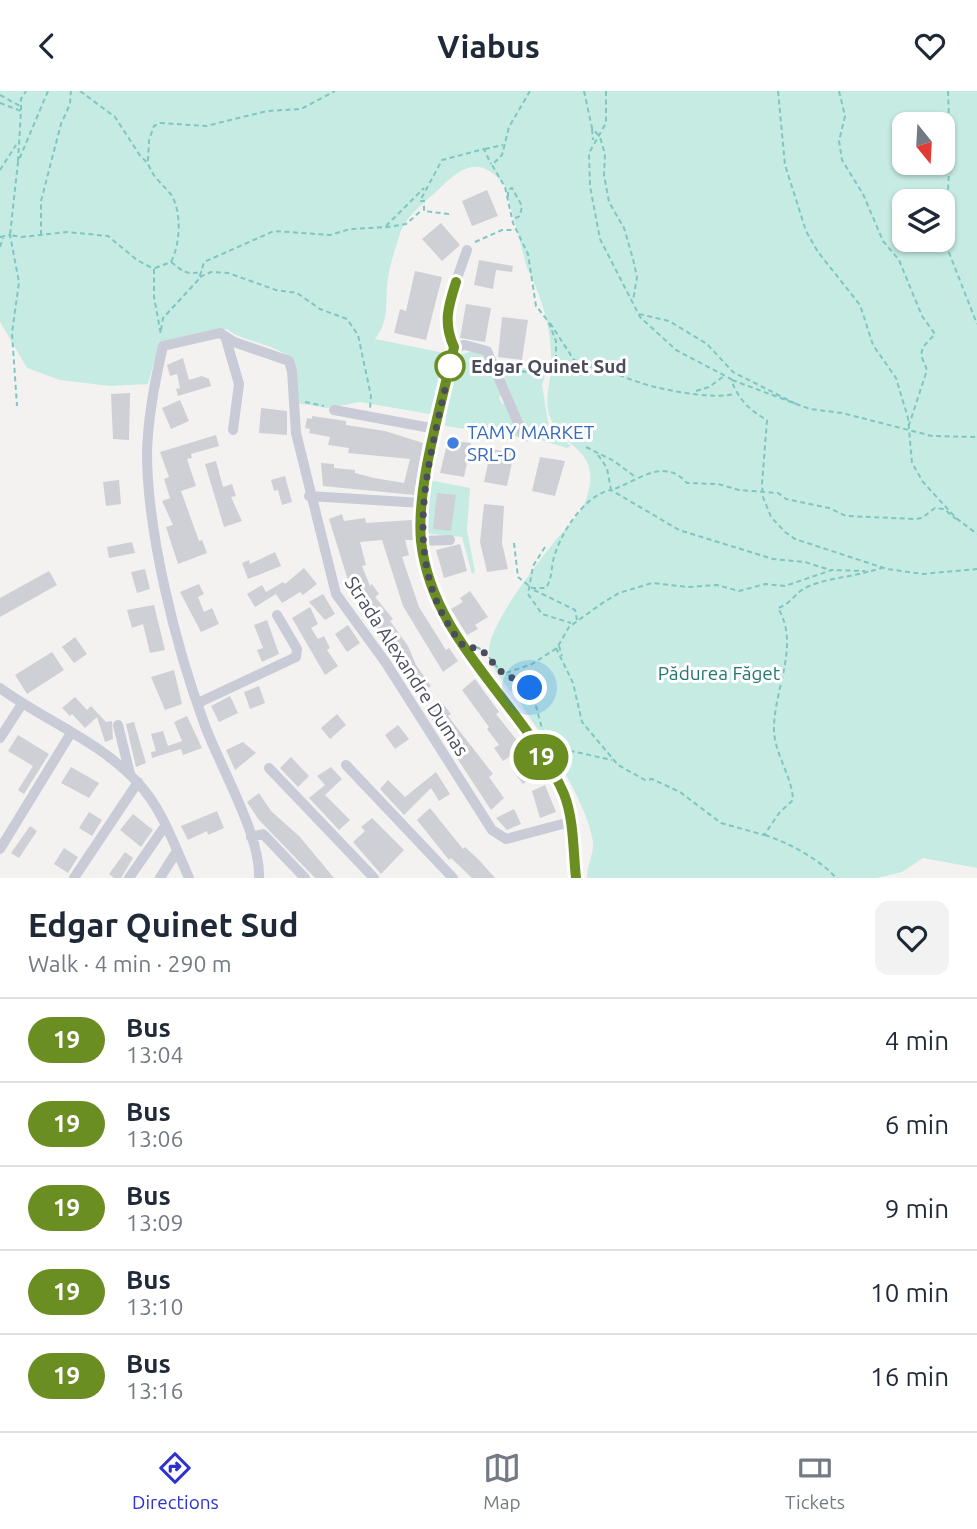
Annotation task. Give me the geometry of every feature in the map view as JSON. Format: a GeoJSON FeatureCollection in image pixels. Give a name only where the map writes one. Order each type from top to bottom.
{"type":"FeatureCollection","features":[{"type":"Feature","properties":{"kind":"street"},"geometry":{"type":"LineString","coordinates":[[470,247],[447,311],[447,330],[454,347],[422,503],[421,541],[432,589],[442,615],[487,675],[563,793],[570,822],[576,878]]}},
{"type":"Feature","properties":{"kind":"street","name":"Strada Alexandre Dumas"},"geometry":{"type":"LineString","coordinates":[[198,703],[166,590],[147,447],[163,346],[215,333],[289,361],[309,496],[336,594],[386,663],[492,831],[506,839],[570,822]]}},
{"type":"Feature","properties":{"kind":"street"},"geometry":{"type":"LineString","coordinates":[[226,338],[239,384],[233,430]]}},
{"type":"Feature","properties":{"kind":"street"},"geometry":{"type":"LineString","coordinates":[[454,347],[465,345],[485,348],[524,437]]}},
{"type":"Feature","properties":{"kind":"street"},"geometry":{"type":"LineString","coordinates":[[334,410],[436,429]]}},
{"type":"Feature","properties":{"kind":"street"},"geometry":{"type":"LineString","coordinates":[[309,496],[422,503]]}},
{"type":"Feature","properties":{"kind":"street"},"geometry":{"type":"LineString","coordinates":[[421,541],[438,538],[450,540]]}},
{"type":"Feature","properties":{"kind":"street"},"geometry":{"type":"LineString","coordinates":[[260,878],[251,837],[198,703],[296,657],[297,649],[277,615]]}},
{"type":"Feature","properties":{"kind":"street"},"geometry":{"type":"LineString","coordinates":[[0,688],[71,733],[134,778]]}},
{"type":"Feature","properties":{"kind":"street"},"geometry":{"type":"LineString","coordinates":[[0,738],[22,704]]}},
{"type":"Feature","properties":{"kind":"street"},"geometry":{"type":"LineString","coordinates":[[118,725],[134,778],[165,826],[189,878]]}},
{"type":"Feature","properties":{"kind":"street"},"geometry":{"type":"LineString","coordinates":[[0,849],[71,733]]}},
{"type":"Feature","properties":{"kind":"street"},"geometry":{"type":"LineString","coordinates":[[346,765],[453,878]]}},
{"type":"Feature","properties":{"kind":"street"},"geometry":{"type":"LineString","coordinates":[[269,768],[374,878]]}},
{"type":"Feature","properties":{"kind":"street"},"geometry":{"type":"LineString","coordinates":[[74,878],[134,778]]}},
{"type":"Feature","properties":{"kind":"street"},"geometry":{"type":"LineString","coordinates":[[130,878],[165,826]]}},
{"type":"Feature","properties":{"kind":"street"},"geometry":{"type":"LineString","coordinates":[[251,837],[263,834],[305,878]]}},
{"type":"Feature","properties":{"kind":"street"},"geometry":{"type":"LineString","coordinates":[[160,878],[177,851]]}},
{"type":"Feature","properties":{"kind":"path"},"geometry":{"type":"LineString","coordinates":[[17,406],[12,333],[19,282],[10,235],[19,162],[17,145],[20,106],[26,91]]}},
{"type":"Feature","properties":{"kind":"path"},"geometry":{"type":"LineString","coordinates":[[19,162],[48,91]]}},
{"type":"Feature","properties":{"kind":"path"},"geometry":{"type":"LineString","coordinates":[[41,235],[41,201],[71,91]]}},
{"type":"Feature","properties":{"kind":"path"},"geometry":{"type":"LineString","coordinates":[[80,91],[115,117],[141,157],[148,161],[175,205],[177,243],[171,262]]}},
{"type":"Feature","properties":{"kind":"path"},"geometry":{"type":"LineString","coordinates":[[148,161],[149,140],[154,126],[160,123],[206,126],[275,109],[301,109],[335,91]]}},
{"type":"Feature","properties":{"kind":"path"},"geometry":{"type":"LineString","coordinates":[[492,165],[502,155],[509,127],[530,91]]}},
{"type":"Feature","properties":{"kind":"path"},"geometry":{"type":"LineString","coordinates":[[584,91],[593,141],[589,153],[590,186],[600,239],[638,313],[676,350],[724,376],[799,405],[932,436],[977,437]]}},
{"type":"Feature","properties":{"kind":"path"},"geometry":{"type":"LineString","coordinates":[[593,141],[600,137],[606,123],[606,91]]}},
{"type":"Feature","properties":{"kind":"path"},"geometry":{"type":"LineString","coordinates":[[778,91],[785,165],[806,231],[818,252],[860,305],[873,345],[896,378],[908,430],[912,463],[925,484],[962,524]]}},
{"type":"Feature","properties":{"kind":"path"},"geometry":{"type":"LineString","coordinates":[[839,91],[845,116],[838,141],[842,160],[863,194],[883,241],[899,260],[922,316],[935,334],[921,355],[927,370],[908,430]]}},
{"type":"Feature","properties":{"kind":"path"},"geometry":{"type":"LineString","coordinates":[[948,91],[950,147],[946,235],[948,250],[977,324]]}},
{"type":"Feature","properties":{"kind":"path"},"geometry":{"type":"LineString","coordinates":[[0,95],[20,106]]}},
{"type":"Feature","properties":{"kind":"path"},"geometry":{"type":"LineString","coordinates":[[0,103],[21,111]]}},
{"type":"Feature","properties":{"kind":"path"},"geometry":{"type":"LineString","coordinates":[[592,128],[600,137],[605,154],[604,175],[609,202],[624,228],[637,277],[632,304]]}},
{"type":"Feature","properties":{"kind":"path"},"geometry":{"type":"LineString","coordinates":[[200,277],[204,262],[274,231],[288,230],[321,235],[350,229],[406,224],[422,210],[424,201],[420,201],[421,196],[442,160],[505,144]]}},
{"type":"Feature","properties":{"kind":"path"},"geometry":{"type":"LineString","coordinates":[[0,170],[17,145]]}},
{"type":"Feature","properties":{"kind":"path"},"geometry":{"type":"LineString","coordinates":[[484,149],[508,198]]}},
{"type":"Feature","properties":{"kind":"path"},"geometry":{"type":"LineString","coordinates":[[385,227],[401,208],[428,185]]}},
{"type":"Feature","properties":{"kind":"path"},"geometry":{"type":"LineString","coordinates":[[512,220],[520,216],[522,207],[512,188],[508,190],[512,220],[528,254],[536,306],[574,360],[652,386],[695,391],[714,397],[736,393]]}},
{"type":"Feature","properties":{"kind":"path"},"geometry":{"type":"LineString","coordinates":[[422,210],[449,214]]}},
{"type":"Feature","properties":{"kind":"path"},"geometry":{"type":"LineString","coordinates":[[470,247],[502,230],[516,230]]}},
{"type":"Feature","properties":{"kind":"path"},"geometry":{"type":"LineString","coordinates":[[0,237],[67,232],[108,236],[137,260],[154,269]]}},
{"type":"Feature","properties":{"kind":"path"},"geometry":{"type":"LineString","coordinates":[[0,247],[4,236]]}},
{"type":"Feature","properties":{"kind":"path"},"geometry":{"type":"LineString","coordinates":[[154,269],[171,262]]}},
{"type":"Feature","properties":{"kind":"path"},"geometry":{"type":"LineString","coordinates":[[171,262],[181,272],[190,274],[202,271]]}},
{"type":"Feature","properties":{"kind":"path"},"geometry":{"type":"LineString","coordinates":[[154,269],[161,335],[163,318],[200,277],[211,272],[228,273],[276,290],[305,296],[320,309],[347,319],[355,327],[371,392],[369,417]]}},
{"type":"Feature","properties":{"kind":"path"},"geometry":{"type":"LineString","coordinates":[[638,313],[669,321],[707,344],[733,372],[799,405]]}},
{"type":"Feature","properties":{"kind":"path"},"geometry":{"type":"LineString","coordinates":[[548,321],[556,341],[556,367]]}},
{"type":"Feature","properties":{"kind":"path"},"geometry":{"type":"LineString","coordinates":[[497,372],[537,372],[556,367],[594,366]]}},
{"type":"Feature","properties":{"kind":"path"},"geometry":{"type":"LineString","coordinates":[[695,391],[709,387],[724,376]]}},
{"type":"Feature","properties":{"kind":"path"},"geometry":{"type":"LineString","coordinates":[[731,379],[736,393],[751,411],[767,420],[763,492],[771,517],[795,538],[884,568],[923,574],[977,569]]}},
{"type":"Feature","properties":{"kind":"path"},"geometry":{"type":"LineString","coordinates":[[294,407],[305,402],[334,410]]}},
{"type":"Feature","properties":{"kind":"path"},"geometry":{"type":"LineString","coordinates":[[586,447],[614,461],[635,477]]}},
{"type":"Feature","properties":{"kind":"path"},"geometry":{"type":"LineString","coordinates":[[598,455],[607,468],[611,490],[679,530],[701,534],[773,559],[805,562],[832,570],[870,571]]}},
{"type":"Feature","properties":{"kind":"path"},"geometry":{"type":"LineString","coordinates":[[530,587],[546,588],[553,574],[559,543],[567,529],[594,497],[656,470],[678,474],[687,483],[718,484],[763,492],[829,508],[846,516],[915,519],[922,518],[935,508],[944,509],[977,534]]}},
{"type":"Feature","properties":{"kind":"path"},"geometry":{"type":"LineString","coordinates":[[514,543],[518,577],[530,587],[575,610],[576,621]]}},
{"type":"Feature","properties":{"kind":"path"},"geometry":{"type":"LineString","coordinates":[[545,547],[533,566],[528,594],[542,614],[573,624]]}},
{"type":"Feature","properties":{"kind":"path"},"geometry":{"type":"LineString","coordinates":[[764,835],[779,812],[785,810],[793,800],[774,728],[789,642],[783,615],[778,608],[792,602],[805,588],[828,583],[838,576],[884,568]]}},
{"type":"Feature","properties":{"kind":"path"},"geometry":{"type":"LineString","coordinates":[[512,569],[516,570]]}},
{"type":"Feature","properties":{"kind":"path"},"geometry":{"type":"LineString","coordinates":[[503,674],[532,664],[557,647],[564,632],[576,621],[619,593],[652,583],[671,582],[688,587],[717,585],[739,591],[765,584],[785,586],[832,570]]}},
{"type":"Feature","properties":{"kind":"path"},"geometry":{"type":"LineString","coordinates":[[465,648],[475,646],[483,650],[503,674],[530,688],[539,707],[546,737],[553,747]]}},
{"type":"Feature","properties":{"kind":"path"},"geometry":{"type":"LineString","coordinates":[[557,647],[573,683],[582,722],[613,760],[632,774],[652,779],[680,792],[722,823],[791,845],[823,865],[836,878]]}},
{"type":"Feature","properties":{"kind":"path"},"geometry":{"type":"LineString","coordinates":[[538,751],[553,747],[613,760]]}},
{"type":"Feature","properties":{"kind":"green space","name":"Pădurea Făget"},"geometry":{"type":"Polygon","coordinates":[[[0,91],[977,91],[977,868],[923,858],[902,872],[877,878],[587,878],[593,842],[583,808],[553,753],[497,674],[489,652],[491,640],[506,609],[540,560],[579,513],[585,503],[590,481],[585,459],[556,428],[548,411],[551,355],[546,317],[527,268],[505,186],[486,169],[478,167],[461,171],[414,212],[401,230],[389,273],[385,317],[375,339],[444,353],[435,415],[360,402],[327,408],[296,403],[293,367],[288,357],[227,329],[159,344],[148,384],[110,386],[60,380],[27,368],[0,322],[0,91]]]}},
{"type":"Feature","properties":{"kind":"green space"},"geometry":{"type":"Polygon","coordinates":[[[481,349],[503,395],[499,397],[502,404],[506,403],[519,437],[445,426],[450,385],[459,355],[481,349]]]}},
{"type":"Feature","properties":{"kind":"green space"},"geometry":{"type":"Polygon","coordinates":[[[499,367],[547,369],[542,385],[549,428],[571,446],[567,448],[527,436],[499,367]]]}},
{"type":"Feature","properties":{"kind":"green space"},"geometry":{"type":"Polygon","coordinates":[[[429,480],[470,488],[467,530],[475,572],[472,574],[462,537],[423,533],[429,480]]]}},
{"type":"Feature","properties":{"kind":"building"},"geometry":{"type":"Polygon","coordinates":[[[487,190],[498,216],[472,226],[462,201],[487,190]]]}},
{"type":"Feature","properties":{"kind":"building"},"geometry":{"type":"Polygon","coordinates":[[[441,223],[460,245],[442,261],[422,239],[441,223]]]}},
{"type":"Feature","properties":{"kind":"building"},"geometry":{"type":"Polygon","coordinates":[[[479,260],[513,266],[512,272],[496,270],[493,289],[474,285],[479,260]]]}},
{"type":"Feature","properties":{"kind":"building"},"geometry":{"type":"Polygon","coordinates":[[[415,271],[442,277],[426,340],[394,333],[400,309],[406,311],[415,271]]]}},
{"type":"Feature","properties":{"kind":"building"},"geometry":{"type":"Polygon","coordinates":[[[466,304],[491,308],[485,342],[460,338],[466,304]]]}},
{"type":"Feature","properties":{"kind":"building"},"geometry":{"type":"Polygon","coordinates":[[[502,317],[528,320],[522,360],[498,357],[502,317]]]}},
{"type":"Feature","properties":{"kind":"building"},"geometry":{"type":"Polygon","coordinates":[[[183,358],[189,380],[202,376],[209,379],[211,386],[178,396],[176,389],[180,388],[177,374],[170,376],[167,365],[183,358]]]}},
{"type":"Feature","properties":{"kind":"building"},"geometry":{"type":"Polygon","coordinates":[[[130,393],[129,440],[113,439],[111,394],[130,393]]]}},
{"type":"Feature","properties":{"kind":"building"},"geometry":{"type":"Polygon","coordinates":[[[180,400],[189,421],[171,429],[162,408],[180,400]]]}},
{"type":"Feature","properties":{"kind":"building"},"geometry":{"type":"Polygon","coordinates":[[[261,408],[287,411],[287,435],[259,433],[261,408]]]}},
{"type":"Feature","properties":{"kind":"building"},"geometry":{"type":"Polygon","coordinates":[[[312,416],[346,421],[346,425],[385,431],[423,443],[414,495],[323,486],[321,463],[334,464],[334,468],[355,470],[355,473],[374,478],[404,483],[410,459],[348,453],[349,448],[328,445],[330,437],[309,433],[310,429],[305,428],[307,418],[312,419],[312,416]]]}},
{"type":"Feature","properties":{"kind":"building"},"geometry":{"type":"Polygon","coordinates":[[[216,435],[219,446],[191,454],[192,458],[187,459],[196,486],[181,491],[199,541],[202,540],[207,553],[178,564],[166,527],[173,525],[162,501],[170,498],[164,479],[169,477],[160,452],[216,435]]]}},
{"type":"Feature","properties":{"kind":"building"},"geometry":{"type":"Polygon","coordinates":[[[448,440],[471,443],[464,477],[440,473],[448,440]]]}},
{"type":"Feature","properties":{"kind":"building"},"geometry":{"type":"Polygon","coordinates":[[[491,449],[514,453],[507,486],[484,482],[491,449]]]}},
{"type":"Feature","properties":{"kind":"building"},"geometry":{"type":"Polygon","coordinates":[[[540,457],[565,461],[555,496],[532,491],[540,457]]]}},
{"type":"Feature","properties":{"kind":"building"},"geometry":{"type":"Polygon","coordinates":[[[216,461],[223,487],[232,484],[236,496],[231,497],[242,521],[224,527],[205,464],[216,461]]]}},
{"type":"Feature","properties":{"kind":"building"},"geometry":{"type":"Polygon","coordinates":[[[285,476],[292,502],[282,505],[278,490],[274,491],[271,480],[285,476]]]}},
{"type":"Feature","properties":{"kind":"building"},"geometry":{"type":"Polygon","coordinates":[[[119,480],[121,504],[106,506],[103,482],[119,480]]]}},
{"type":"Feature","properties":{"kind":"building"},"geometry":{"type":"Polygon","coordinates":[[[437,493],[456,495],[451,531],[433,529],[437,493]]]}},
{"type":"Feature","properties":{"kind":"building"},"geometry":{"type":"Polygon","coordinates":[[[484,504],[504,506],[502,543],[508,569],[487,572],[480,542],[484,504]]]}},
{"type":"Feature","properties":{"kind":"building"},"geometry":{"type":"Polygon","coordinates":[[[342,514],[344,521],[365,518],[366,523],[412,520],[413,540],[405,540],[409,555],[402,557],[419,607],[446,650],[449,648],[458,661],[443,672],[403,606],[382,540],[360,542],[366,565],[362,566],[370,586],[372,584],[379,594],[375,597],[393,619],[390,621],[431,686],[418,695],[405,677],[392,648],[389,650],[380,637],[383,635],[351,590],[329,519],[342,514]]]}},
{"type":"Feature","properties":{"kind":"building"},"geometry":{"type":"Polygon","coordinates":[[[132,542],[135,553],[109,558],[107,547],[132,542]]]}},
{"type":"Feature","properties":{"kind":"building"},"geometry":{"type":"Polygon","coordinates":[[[460,544],[467,571],[444,578],[436,550],[460,544]]]}},
{"type":"Feature","properties":{"kind":"building"},"geometry":{"type":"Polygon","coordinates":[[[275,552],[281,566],[248,579],[242,563],[249,560],[250,564],[275,552]]]}},
{"type":"Feature","properties":{"kind":"building"},"geometry":{"type":"Polygon","coordinates":[[[304,568],[317,584],[303,595],[300,592],[282,603],[276,594],[255,607],[247,594],[262,585],[266,592],[283,582],[285,584],[304,568]]]}},
{"type":"Feature","properties":{"kind":"building"},"geometry":{"type":"Polygon","coordinates":[[[145,569],[150,589],[137,593],[131,572],[145,569]]]}},
{"type":"Feature","properties":{"kind":"building"},"geometry":{"type":"Polygon","coordinates":[[[49,571],[57,585],[0,617],[0,598],[49,571]]]}},
{"type":"Feature","properties":{"kind":"building"},"geometry":{"type":"Polygon","coordinates":[[[199,584],[204,594],[198,597],[204,612],[212,608],[219,624],[201,632],[180,592],[199,584]]]}},
{"type":"Feature","properties":{"kind":"building"},"geometry":{"type":"Polygon","coordinates":[[[470,591],[488,617],[475,625],[478,629],[467,635],[451,609],[463,602],[460,598],[470,591]]]}},
{"type":"Feature","properties":{"kind":"building"},"geometry":{"type":"Polygon","coordinates":[[[323,594],[335,614],[325,620],[309,602],[323,594]]]}},
{"type":"Feature","properties":{"kind":"building"},"geometry":{"type":"Polygon","coordinates":[[[154,605],[165,650],[150,653],[143,624],[132,628],[127,610],[154,605]]]}},
{"type":"Feature","properties":{"kind":"building"},"geometry":{"type":"Polygon","coordinates":[[[310,607],[318,624],[311,628],[318,639],[324,636],[330,648],[327,650],[338,666],[325,675],[292,618],[310,607]]]}},
{"type":"Feature","properties":{"kind":"building"},"geometry":{"type":"Polygon","coordinates":[[[267,620],[279,654],[262,662],[257,650],[263,648],[254,625],[267,620]]]}},
{"type":"Feature","properties":{"kind":"building"},"geometry":{"type":"Polygon","coordinates":[[[348,625],[360,643],[347,652],[335,634],[348,625]]]}},
{"type":"Feature","properties":{"kind":"building"},"geometry":{"type":"Polygon","coordinates":[[[75,637],[87,654],[74,663],[62,647],[75,637]]]}},
{"type":"Feature","properties":{"kind":"building"},"geometry":{"type":"Polygon","coordinates":[[[52,652],[64,670],[27,694],[15,675],[52,652]]]}},
{"type":"Feature","properties":{"kind":"building"},"geometry":{"type":"Polygon","coordinates":[[[174,670],[182,704],[165,710],[151,677],[174,670]]]}},
{"type":"Feature","properties":{"kind":"building"},"geometry":{"type":"Polygon","coordinates":[[[475,679],[499,712],[496,714],[523,748],[503,761],[494,748],[499,745],[487,729],[489,727],[462,690],[475,679]]]}},
{"type":"Feature","properties":{"kind":"building"},"geometry":{"type":"Polygon","coordinates":[[[259,686],[265,703],[250,709],[244,692],[259,686]]]}},
{"type":"Feature","properties":{"kind":"building"},"geometry":{"type":"Polygon","coordinates":[[[230,696],[238,713],[219,722],[211,706],[230,696]]]}},
{"type":"Feature","properties":{"kind":"building"},"geometry":{"type":"Polygon","coordinates":[[[75,697],[87,710],[91,706],[106,722],[112,721],[113,739],[105,742],[97,717],[85,728],[62,708],[75,697]]]}},
{"type":"Feature","properties":{"kind":"building"},"geometry":{"type":"Polygon","coordinates":[[[440,700],[451,714],[448,716],[493,774],[489,777],[504,798],[491,810],[455,755],[457,754],[426,711],[440,700]]]}},
{"type":"Feature","properties":{"kind":"building"},"geometry":{"type":"Polygon","coordinates":[[[337,714],[346,725],[330,739],[321,728],[337,714]]]}},
{"type":"Feature","properties":{"kind":"building"},"geometry":{"type":"Polygon","coordinates":[[[187,716],[202,748],[183,755],[181,749],[152,758],[151,752],[156,751],[151,734],[163,731],[168,746],[182,741],[174,722],[187,716]]]}},
{"type":"Feature","properties":{"kind":"building"},"geometry":{"type":"Polygon","coordinates":[[[134,722],[146,763],[136,767],[126,724],[134,722]]]}},
{"type":"Feature","properties":{"kind":"building"},"geometry":{"type":"Polygon","coordinates":[[[398,725],[409,739],[395,749],[385,735],[398,725]]]}},
{"type":"Feature","properties":{"kind":"building"},"geometry":{"type":"Polygon","coordinates":[[[18,735],[49,754],[24,794],[18,790],[33,766],[8,751],[18,735]]]}},
{"type":"Feature","properties":{"kind":"building"},"geometry":{"type":"Polygon","coordinates":[[[243,742],[256,753],[235,770],[226,750],[243,742]]]}},
{"type":"Feature","properties":{"kind":"building"},"geometry":{"type":"Polygon","coordinates":[[[291,757],[309,776],[298,787],[280,768],[291,757]]]}},
{"type":"Feature","properties":{"kind":"building"},"geometry":{"type":"Polygon","coordinates":[[[525,762],[535,775],[523,784],[513,771],[525,762]]]}},
{"type":"Feature","properties":{"kind":"building"},"geometry":{"type":"Polygon","coordinates":[[[71,767],[99,783],[89,798],[61,783],[71,767]]]}},
{"type":"Feature","properties":{"kind":"building"},"geometry":{"type":"Polygon","coordinates":[[[331,767],[342,779],[325,795],[350,820],[339,830],[309,798],[325,785],[317,776],[331,767]]]}},
{"type":"Feature","properties":{"kind":"building"},"geometry":{"type":"Polygon","coordinates":[[[436,772],[450,794],[439,801],[431,788],[404,815],[380,789],[388,780],[405,797],[436,772]]]}},
{"type":"Feature","properties":{"kind":"building"},"geometry":{"type":"Polygon","coordinates":[[[545,785],[556,812],[540,818],[532,791],[545,785]]]}},
{"type":"Feature","properties":{"kind":"building"},"geometry":{"type":"Polygon","coordinates":[[[259,793],[271,811],[300,837],[334,878],[315,878],[259,820],[247,802],[259,793]]]}},
{"type":"Feature","properties":{"kind":"building"},"geometry":{"type":"Polygon","coordinates":[[[430,808],[463,849],[465,847],[495,878],[472,878],[451,858],[449,860],[417,820],[430,808]]]}},
{"type":"Feature","properties":{"kind":"building"},"geometry":{"type":"Polygon","coordinates":[[[514,809],[521,824],[507,830],[496,818],[514,809]]]}},
{"type":"Feature","properties":{"kind":"building"},"geometry":{"type":"Polygon","coordinates":[[[217,811],[224,828],[208,835],[207,831],[188,840],[181,826],[217,811]]]}},
{"type":"Feature","properties":{"kind":"building"},"geometry":{"type":"Polygon","coordinates":[[[89,812],[102,820],[92,836],[79,828],[89,812]]]}},
{"type":"Feature","properties":{"kind":"building"},"geometry":{"type":"Polygon","coordinates":[[[133,814],[153,830],[141,847],[120,830],[133,814]]]}},
{"type":"Feature","properties":{"kind":"building"},"geometry":{"type":"Polygon","coordinates":[[[372,818],[404,850],[381,874],[353,842],[365,831],[361,827],[372,818]]]}},
{"type":"Feature","properties":{"kind":"building"},"geometry":{"type":"Polygon","coordinates":[[[30,826],[37,831],[19,858],[11,853],[30,826]]]}},
{"type":"Feature","properties":{"kind":"building"},"geometry":{"type":"Polygon","coordinates":[[[64,848],[78,857],[68,873],[54,864],[64,848]]]}},
{"type":"Feature","properties":{"kind":"building"},"geometry":{"type":"Polygon","coordinates":[[[125,852],[133,858],[121,878],[114,878],[109,874],[125,852]]]}},
{"type":"Feature","properties":{"kind":"bus line","name":"19"},"geometry":{"type":"LineString","coordinates":[[456,282],[446,314],[447,330],[454,347],[422,503],[421,541],[427,571],[442,615],[460,643],[512,710],[563,793],[569,814],[576,878]]}},
{"type":"Feature","properties":{"kind":"place","name":"Edgar Quinet Sud"},"geometry":{"type":"Point","coordinates":[450,366]}},
{"type":"Feature","properties":{"kind":"place","name":"TAMY MARKET SRL-D"},"geometry":{"type":"Point","coordinates":[453,443]}},
{"type":"Feature","properties":{"kind":"route"},"geometry":{"type":"LineString","coordinates":[[450,366],[422,503],[421,541],[427,571],[442,615],[460,643],[465,648],[475,646],[483,650],[503,674],[508,674],[530,688]]}}]}
